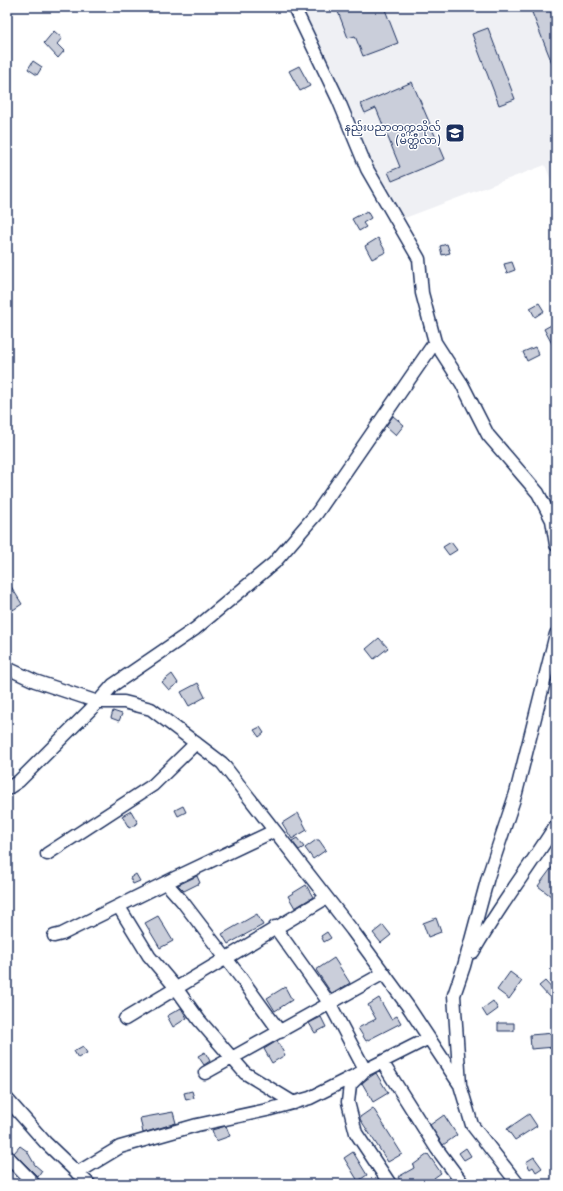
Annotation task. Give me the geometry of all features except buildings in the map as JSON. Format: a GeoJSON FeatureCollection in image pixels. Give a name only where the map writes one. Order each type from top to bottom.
{"type":"FeatureCollection","features":[{"type":"Feature","properties":{"kind":"street"},"geometry":{"type":"LineString","coordinates":[[294,7],[338,99],[367,169],[419,259],[422,293],[435,342],[462,384],[488,435],[538,493],[552,520],[556,545]]}},
{"type":"Feature","properties":{"kind":"street"},"geometry":{"type":"LineString","coordinates":[[7,789],[19,781],[98,702],[112,685],[195,629],[274,563],[317,513],[435,342]]}},
{"type":"Feature","properties":{"kind":"street"},"geometry":{"type":"LineString","coordinates":[[518,1184],[472,1125],[460,1085],[454,995],[464,966],[488,877],[516,793],[556,634]]}},
{"type":"Feature","properties":{"kind":"street"},"geometry":{"type":"LineString","coordinates":[[7,668],[35,681],[98,702],[124,702],[151,709],[222,763],[384,973],[460,1085]]}},
{"type":"Feature","properties":{"kind":"street"},"geometry":{"type":"LineString","coordinates":[[47,854],[153,785],[196,743]]}},
{"type":"Feature","properties":{"kind":"street"},"geometry":{"type":"LineString","coordinates":[[464,966],[486,928],[530,866],[556,825]]}},
{"type":"Feature","properties":{"kind":"street"},"geometry":{"type":"LineString","coordinates":[[54,936],[62,934],[120,907],[274,831]]}},
{"type":"Feature","properties":{"kind":"street"},"geometry":{"type":"LineString","coordinates":[[166,883],[182,901],[241,978],[280,1032]]}},
{"type":"Feature","properties":{"kind":"street"},"geometry":{"type":"LineString","coordinates":[[125,1019],[275,927],[326,898]]}},
{"type":"Feature","properties":{"kind":"street"},"geometry":{"type":"LineString","coordinates":[[120,907],[149,956],[176,988],[199,1020],[232,1059],[245,1073],[294,1103]]}},
{"type":"Feature","properties":{"kind":"street"},"geometry":{"type":"LineString","coordinates":[[275,927],[330,1004],[365,1070]]}},
{"type":"Feature","properties":{"kind":"street"},"geometry":{"type":"LineString","coordinates":[[205,1073],[384,973]]}},
{"type":"Feature","properties":{"kind":"street"},"geometry":{"type":"LineString","coordinates":[[77,1173],[120,1147],[197,1125],[267,1110],[310,1098],[429,1038]]}},
{"type":"Feature","properties":{"kind":"street"},"geometry":{"type":"LineString","coordinates":[[382,1062],[437,1149],[463,1184]]}},
{"type":"Feature","properties":{"kind":"street"},"geometry":{"type":"LineString","coordinates":[[365,1070],[350,1085],[348,1102],[356,1133],[390,1184]]}},
{"type":"Feature","properties":{"kind":"street"},"geometry":{"type":"LineString","coordinates":[[7,1099],[45,1142],[89,1184]]}},
{"type":"Feature","properties":{"kind":"street"},"geometry":{"type":"LineString","coordinates":[[7,1156],[34,1184]]}},
{"type":"Feature","properties":{"kind":"shaded area","name":"နည်းပညာတက္ကသိုလ် (မိတ္ထီလာ)"},"geometry":{"type":"Polygon","coordinates":[[[298,7],[556,7],[556,193],[545,165],[389,224],[342,101],[298,7]]]}},
{"type":"Feature","properties":{"kind":"place","name":"နည်းပညာတက္ကသိုလ် (မိတ္ထီလာ)"},"geometry":{"type":"Point","coordinates":[455,133]}}]}
